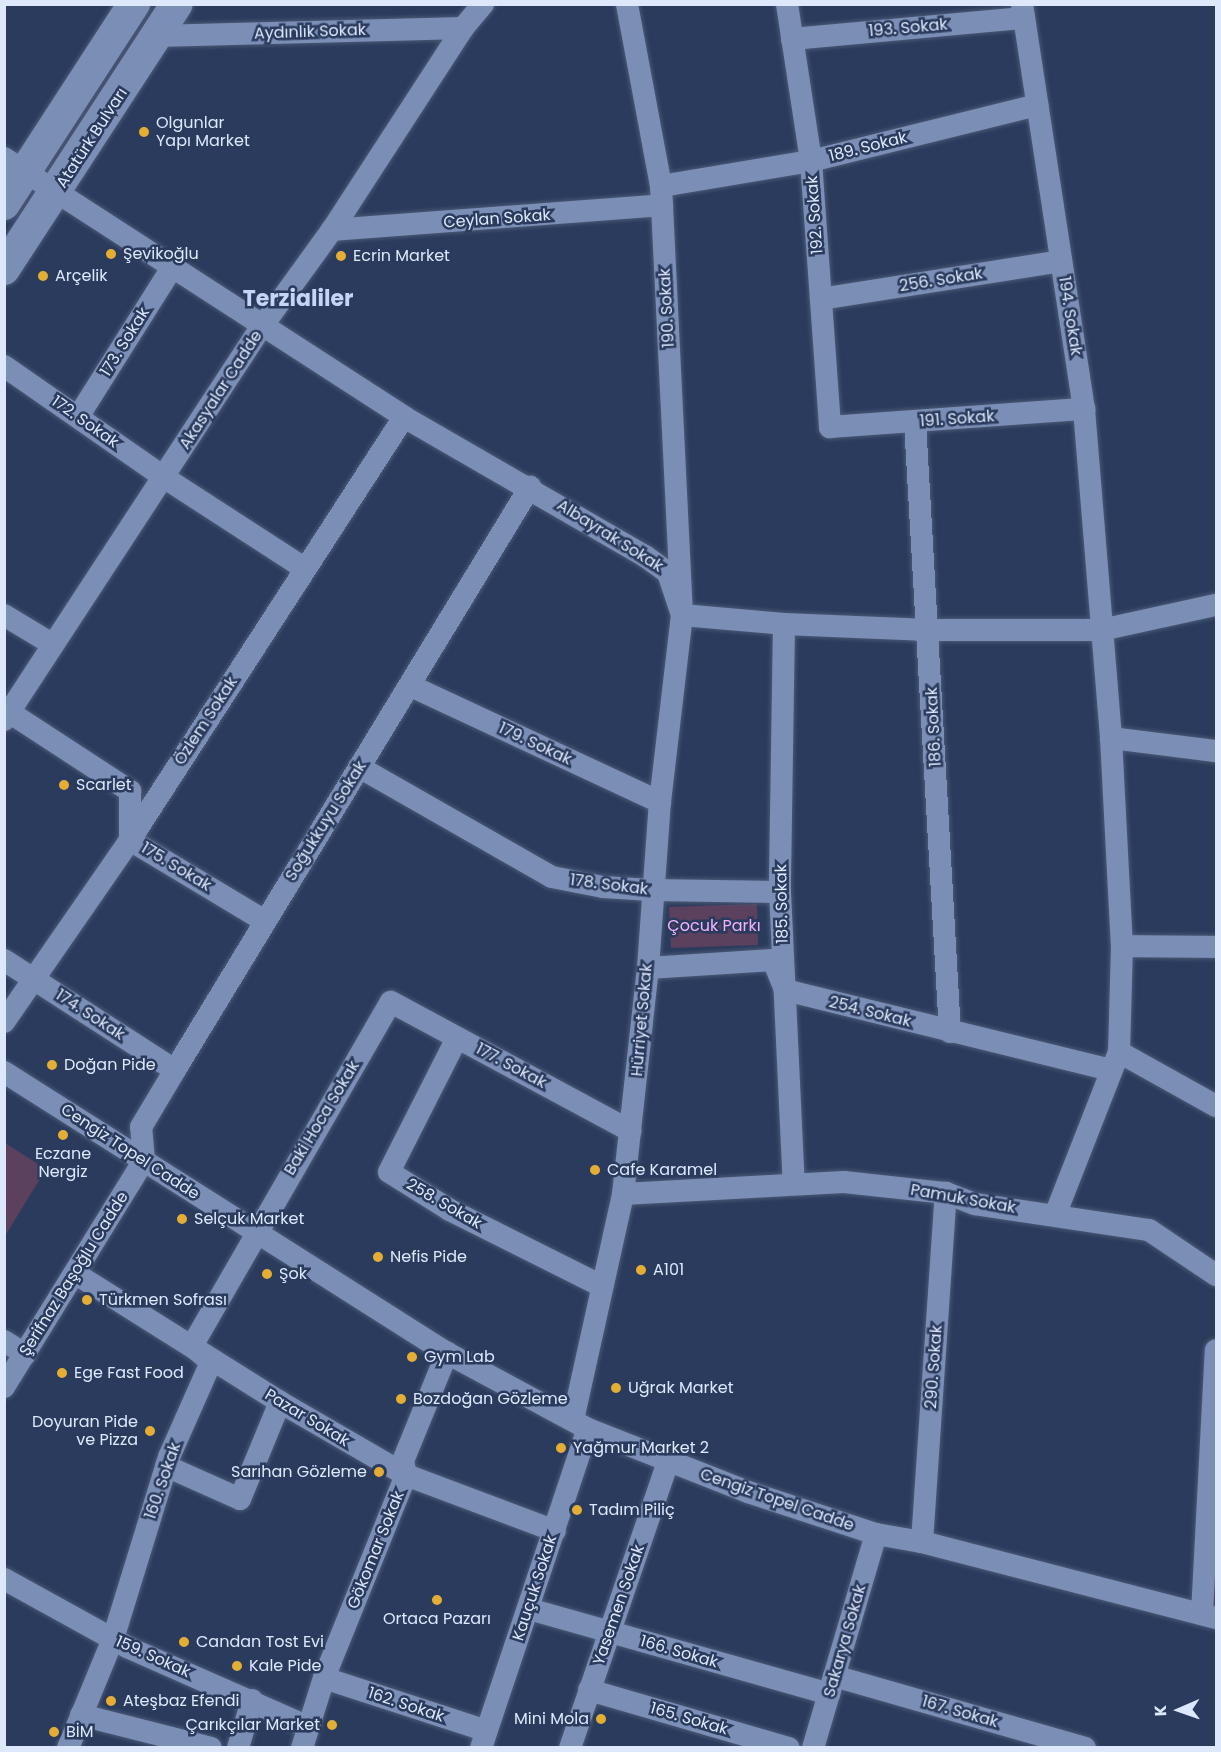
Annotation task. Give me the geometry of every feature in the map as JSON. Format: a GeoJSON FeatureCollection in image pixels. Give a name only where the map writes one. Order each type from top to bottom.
{"type":"FeatureCollection","features":[{"type":"Feature","properties":{"kind":"main road"},"geometry":{"type":"LineString","coordinates":[[4,204],[15,165],[134,4]]}},
{"type":"Feature","properties":{"kind":"main road","name":"Atatürk Bulvarı"},"geometry":{"type":"LineString","coordinates":[[4,269],[58,191],[177,4]]}},
{"type":"Feature","properties":{"kind":"street","name":"Akasyalar Cadde"},"geometry":{"type":"LineString","coordinates":[[7,716],[52,644],[165,478],[261,328],[332,230],[462,28],[483,4]]}},
{"type":"Feature","properties":{"kind":"street","name":"190. Sokak"},"geometry":{"type":"LineString","coordinates":[[627,4],[662,195],[682,615]]}},
{"type":"Feature","properties":{"kind":"street","name":"192. Sokak"},"geometry":{"type":"LineString","coordinates":[[787,4],[811,161],[830,427]]}},
{"type":"Feature","properties":{"kind":"street","name":"193. Sokak"},"geometry":{"type":"LineString","coordinates":[[792,39],[1023,11]]}},
{"type":"Feature","properties":{"kind":"street","name":"194. Sokak"},"geometry":{"type":"LineString","coordinates":[[1023,11],[1084,409],[1111,738],[1122,946],[1115,1061],[1056,1213]]}},
{"type":"Feature","properties":{"kind":"street","name":"Aydınlık Sokak"},"geometry":{"type":"LineString","coordinates":[[157,36],[462,28]]}},
{"type":"Feature","properties":{"kind":"street","name":"189. Sokak"},"geometry":{"type":"LineString","coordinates":[[662,195],[1037,105]]}},
{"type":"Feature","properties":{"kind":"street","name":"Albayrak Sokak"},"geometry":{"type":"LineString","coordinates":[[15,165],[173,266],[261,328],[404,417],[530,487],[668,573],[682,615]]}},
{"type":"Feature","properties":{"kind":"street","name":"Ceylan Sokak"},"geometry":{"type":"LineString","coordinates":[[332,230],[662,195]]}},
{"type":"Feature","properties":{"kind":"street","name":"256. Sokak"},"geometry":{"type":"LineString","coordinates":[[821,299],[1061,261]]}},
{"type":"Feature","properties":{"kind":"street","name":"173. Sokak"},"geometry":{"type":"LineString","coordinates":[[78,417],[173,266]]}},
{"type":"Feature","properties":{"kind":"street","name":"172. Sokak"},"geometry":{"type":"LineString","coordinates":[[4,366],[165,478],[304,568]]}},
{"type":"Feature","properties":{"kind":"street","name":"191. Sokak"},"geometry":{"type":"LineString","coordinates":[[830,427],[1084,409]]}},
{"type":"Feature","properties":{"kind":"street","name":"Özlem Sokak"},"geometry":{"type":"LineString","coordinates":[[4,1022],[130,840],[304,568],[404,417]]}},
{"type":"Feature","properties":{"kind":"street","name":"186. Sokak"},"geometry":{"type":"LineString","coordinates":[[915,422],[950,1032]]}},
{"type":"Feature","properties":{"kind":"street","name":"Soğukkuyu Sokak"},"geometry":{"type":"LineString","coordinates":[[144,1160],[141,1127],[263,920],[411,686],[530,487]]}},
{"type":"Feature","properties":{"kind":"street"},"geometry":{"type":"LineString","coordinates":[[682,615],[784,624],[928,630],[1101,630],[1216,605]]}},
{"type":"Feature","properties":{"kind":"street"},"geometry":{"type":"LineString","coordinates":[[4,615],[52,644]]}},
{"type":"Feature","properties":{"kind":"street","name":"Hürriyet Sokak"},"geometry":{"type":"LineString","coordinates":[[580,1424],[602,1286],[623,1194],[631,1131],[648,968],[651,890],[682,615]]}},
{"type":"Feature","properties":{"kind":"street","name":"185. Sokak"},"geometry":{"type":"LineString","coordinates":[[784,624],[780,892],[794,1184]]}},
{"type":"Feature","properties":{"kind":"street","name":"179. Sokak"},"geometry":{"type":"LineString","coordinates":[[411,686],[660,802]]}},
{"type":"Feature","properties":{"kind":"street","name":"175. Sokak"},"geometry":{"type":"LineString","coordinates":[[7,716],[130,791],[130,840],[263,920]]}},
{"type":"Feature","properties":{"kind":"street"},"geometry":{"type":"LineString","coordinates":[[1111,738],[1216,751]]}},
{"type":"Feature","properties":{"kind":"street","name":"178. Sokak"},"geometry":{"type":"LineString","coordinates":[[359,767],[552,877],[603,887],[780,892]]}},
{"type":"Feature","properties":{"kind":"street"},"geometry":{"type":"LineString","coordinates":[[1122,946],[1216,947]]}},
{"type":"Feature","properties":{"kind":"street","name":"174. Sokak"},"geometry":{"type":"LineString","coordinates":[[4,960],[175,1070]]}},
{"type":"Feature","properties":{"kind":"street"},"geometry":{"type":"LineString","coordinates":[[648,968],[773,960],[784,990]]}},
{"type":"Feature","properties":{"kind":"street","name":"254. Sokak"},"geometry":{"type":"LineString","coordinates":[[784,990],[950,1032],[1115,1061],[1216,1106]]}},
{"type":"Feature","properties":{"kind":"street","name":"177. Sokak"},"geometry":{"type":"LineString","coordinates":[[391,1002],[631,1131]]}},
{"type":"Feature","properties":{"kind":"street","name":"Baki Hoca Sokak"},"geometry":{"type":"LineString","coordinates":[[254,1233],[391,1002]]}},
{"type":"Feature","properties":{"kind":"street","name":"258. Sokak"},"geometry":{"type":"LineString","coordinates":[[457,1038],[389,1172],[450,1210],[602,1286]]}},
{"type":"Feature","properties":{"kind":"street","name":"Cengiz Topel Cadde"},"geometry":{"type":"LineString","coordinates":[[4,1072],[144,1160],[254,1233],[447,1353],[580,1424],[668,1462],[876,1534],[922,1542],[1209,1616]]}},
{"type":"Feature","properties":{"kind":"street","name":"Şerifnaz Başoğlu Cadde"},"geometry":{"type":"LineString","coordinates":[[4,1387],[76,1274],[144,1160]]}},
{"type":"Feature","properties":{"kind":"street","name":"Pamuk Sokak"},"geometry":{"type":"LineString","coordinates":[[623,1194],[844,1182],[945,1193],[975,1204],[1056,1213],[1149,1230],[1216,1275]]}},
{"type":"Feature","properties":{"kind":"street","name":"290. Sokak"},"geometry":{"type":"LineString","coordinates":[[922,1542],[945,1193]]}},
{"type":"Feature","properties":{"kind":"street"},"geometry":{"type":"LineString","coordinates":[[192,1346],[254,1233]]}},
{"type":"Feature","properties":{"kind":"street","name":"Pazar Sokak"},"geometry":{"type":"LineString","coordinates":[[76,1274],[280,1402],[406,1475],[555,1530]]}},
{"type":"Feature","properties":{"kind":"street"},"geometry":{"type":"LineString","coordinates":[[4,1341],[25,1354]]}},
{"type":"Feature","properties":{"kind":"street","name":"160. Sokak"},"geometry":{"type":"LineString","coordinates":[[68,1748],[113,1639],[166,1466],[212,1362],[192,1346]]}},
{"type":"Feature","properties":{"kind":"street"},"geometry":{"type":"LineString","coordinates":[[1209,1616],[1216,1350]]}},
{"type":"Feature","properties":{"kind":"street","name":"Gökomar Sokak"},"geometry":{"type":"LineString","coordinates":[[304,1737],[324,1678],[406,1475],[403,1461],[447,1353]]}},
{"type":"Feature","properties":{"kind":"street"},"geometry":{"type":"LineString","coordinates":[[166,1466],[240,1499],[280,1402]]}},
{"type":"Feature","properties":{"kind":"street","name":"Kauçuk Sokak"},"geometry":{"type":"LineString","coordinates":[[484,1739],[555,1530],[580,1424]]}},
{"type":"Feature","properties":{"kind":"street","name":"Yasemen Sokak"},"geometry":{"type":"LineString","coordinates":[[570,1748],[668,1462]]}},
{"type":"Feature","properties":{"kind":"street","name":"Sakarya Sokak"},"geometry":{"type":"LineString","coordinates":[[813,1748],[876,1534]]}},
{"type":"Feature","properties":{"kind":"street","name":"159. Sokak"},"geometry":{"type":"LineString","coordinates":[[4,1579],[113,1639],[252,1700],[304,1737]]}},
{"type":"Feature","properties":{"kind":"street","name":"166. Sokak"},"geometry":{"type":"LineString","coordinates":[[529,1610],[609,1632],[832,1685]]}},
{"type":"Feature","properties":{"kind":"street","name":"162. Sokak"},"geometry":{"type":"LineString","coordinates":[[324,1678],[484,1739]]}},
{"type":"Feature","properties":{"kind":"street","name":"167. Sokak"},"geometry":{"type":"LineString","coordinates":[[832,1685],[1085,1748]]}},
{"type":"Feature","properties":{"kind":"street","name":"165. Sokak"},"geometry":{"type":"LineString","coordinates":[[590,1690],[789,1748]]}},
{"type":"Feature","properties":{"kind":"street"},"geometry":{"type":"LineString","coordinates":[[238,1748],[252,1700]]}},
{"type":"Feature","properties":{"kind":"street"},"geometry":{"type":"LineString","coordinates":[[81,1715],[211,1748]]}},
{"type":"Feature","properties":{"kind":"green space","name":"Çocuk Parkı"},"geometry":{"type":"Polygon","coordinates":[[[757,904],[758,945],[671,948],[669,907],[757,904]]]}},
{"type":"Feature","properties":{"kind":"green space"},"geometry":{"type":"Polygon","coordinates":[[[5,1143],[46,1169],[5,1236],[5,1143]]]}},
{"type":"Feature","properties":{"kind":"place","name":"Olgunlar Yapı Market"},"geometry":{"type":"Point","coordinates":[144,132]}},
{"type":"Feature","properties":{"kind":"place","name":"Şevikoğlu"},"geometry":{"type":"Point","coordinates":[111,254]}},
{"type":"Feature","properties":{"kind":"place","name":"Ecrin Market"},"geometry":{"type":"Point","coordinates":[341,256]}},
{"type":"Feature","properties":{"kind":"place","name":"Arçelik"},"geometry":{"type":"Point","coordinates":[43,276]}},
{"type":"Feature","properties":{"kind":"place","name":"Scarlet"},"geometry":{"type":"Point","coordinates":[64,785]}},
{"type":"Feature","properties":{"kind":"place","name":"Doğan Pide"},"geometry":{"type":"Point","coordinates":[52,1065]}},
{"type":"Feature","properties":{"kind":"place","name":"Eczane Nergiz"},"geometry":{"type":"Point","coordinates":[63,1135]}},
{"type":"Feature","properties":{"kind":"place","name":"Cafe Karamel"},"geometry":{"type":"Point","coordinates":[595,1170]}},
{"type":"Feature","properties":{"kind":"place","name":"Selçuk Market"},"geometry":{"type":"Point","coordinates":[182,1219]}},
{"type":"Feature","properties":{"kind":"place","name":"Nefis Pide"},"geometry":{"type":"Point","coordinates":[378,1257]}},
{"type":"Feature","properties":{"kind":"place","name":"A101"},"geometry":{"type":"Point","coordinates":[641,1270]}},
{"type":"Feature","properties":{"kind":"place","name":"Şok"},"geometry":{"type":"Point","coordinates":[267,1274]}},
{"type":"Feature","properties":{"kind":"place","name":"Türkmen Sofrası"},"geometry":{"type":"Point","coordinates":[87,1300]}},
{"type":"Feature","properties":{"kind":"place","name":"Gym Lab"},"geometry":{"type":"Point","coordinates":[412,1357]}},
{"type":"Feature","properties":{"kind":"place","name":"Ege Fast Food"},"geometry":{"type":"Point","coordinates":[62,1373]}},
{"type":"Feature","properties":{"kind":"place","name":"Uğrak Market"},"geometry":{"type":"Point","coordinates":[616,1388]}},
{"type":"Feature","properties":{"kind":"place","name":"Bozdoğan Gözleme"},"geometry":{"type":"Point","coordinates":[401,1399]}},
{"type":"Feature","properties":{"kind":"place","name":"Doyuran Pide ve Pizza"},"geometry":{"type":"Point","coordinates":[150,1431]}},
{"type":"Feature","properties":{"kind":"place","name":"Yağmur Market 2"},"geometry":{"type":"Point","coordinates":[561,1448]}},
{"type":"Feature","properties":{"kind":"place","name":"Sarıhan Gözleme"},"geometry":{"type":"Point","coordinates":[379,1472]}},
{"type":"Feature","properties":{"kind":"place","name":"Tadım Piliç"},"geometry":{"type":"Point","coordinates":[577,1510]}},
{"type":"Feature","properties":{"kind":"place","name":"Ortaca Pazarı"},"geometry":{"type":"Point","coordinates":[437,1600]}},
{"type":"Feature","properties":{"kind":"place","name":"Candan Tost Evi"},"geometry":{"type":"Point","coordinates":[184,1642]}},
{"type":"Feature","properties":{"kind":"place","name":"Kale Pide"},"geometry":{"type":"Point","coordinates":[237,1666]}},
{"type":"Feature","properties":{"kind":"place","name":"Ateşbaz Efendi"},"geometry":{"type":"Point","coordinates":[111,1701]}},
{"type":"Feature","properties":{"kind":"place","name":"Mini Mola"},"geometry":{"type":"Point","coordinates":[601,1719]}},
{"type":"Feature","properties":{"kind":"place","name":"Çarıkçılar Market"},"geometry":{"type":"Point","coordinates":[332,1725]}},
{"type":"Feature","properties":{"kind":"place","name":"BİM"},"geometry":{"type":"Point","coordinates":[54,1732]}},
{"type":"Feature","properties":{"kind":"district","name":"Terzialiler"},"geometry":{"type":"Point","coordinates":[298,299]}}]}
